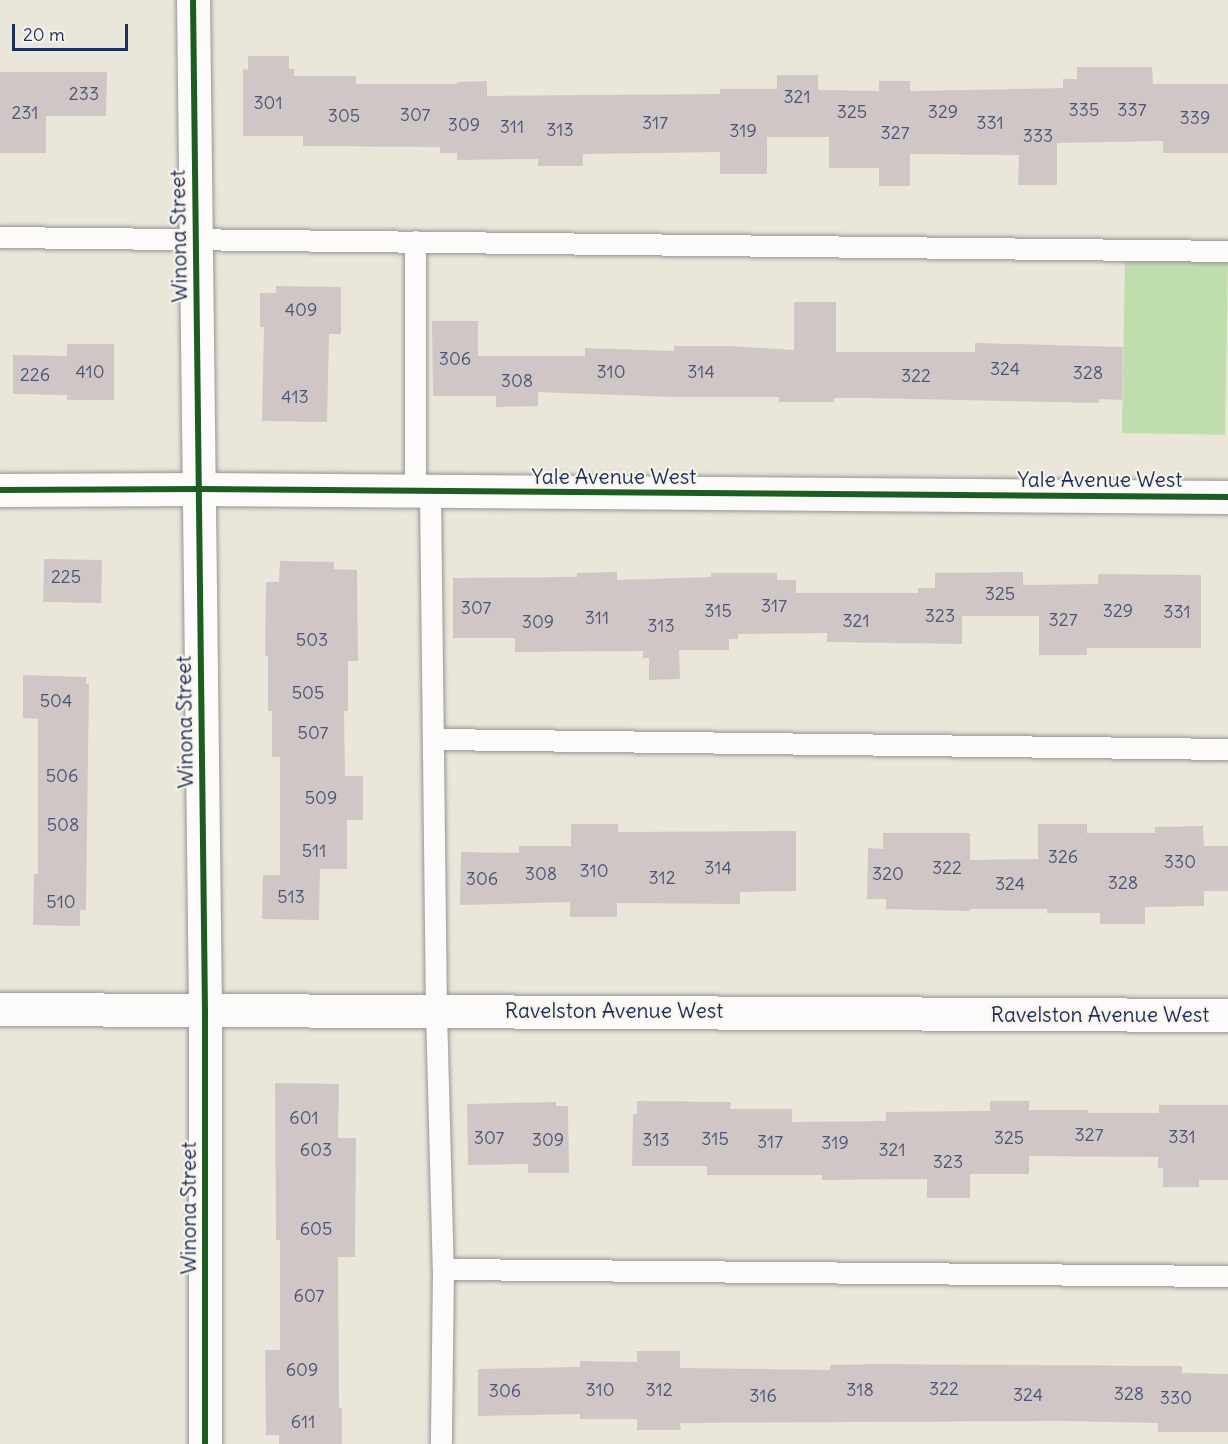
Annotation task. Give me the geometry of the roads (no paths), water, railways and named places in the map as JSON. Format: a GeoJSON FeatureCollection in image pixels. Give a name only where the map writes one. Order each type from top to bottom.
{"type":"FeatureCollection","features":[{"type":"Feature","properties":{"kind":"street","name":"Winona Street"},"geometry":{"type":"LineString","coordinates":[[193,0],[205,1010],[205,1444]]}},
{"type":"Feature","properties":{"kind":"street","name":"Yale Avenue West"},"geometry":{"type":"LineString","coordinates":[[0,490],[199,489],[1228,497]]}},
{"type":"Feature","properties":{"kind":"street","name":"Ravelston Avenue West"},"geometry":{"type":"LineString","coordinates":[[0,1009],[1228,1016]]}},
{"type":"Feature","properties":{"kind":"lane"},"geometry":{"type":"LineString","coordinates":[[0,237],[1228,251]]}},
{"type":"Feature","properties":{"kind":"lane"},"geometry":{"type":"LineString","coordinates":[[415,241],[422,492],[434,739],[436,1010],[443,1269],[441,1444]]}},
{"type":"Feature","properties":{"kind":"lane"},"geometry":{"type":"LineString","coordinates":[[434,739],[1228,749]]}},
{"type":"Feature","properties":{"kind":"lane"},"geometry":{"type":"LineString","coordinates":[[443,1269],[1228,1276]]}}]}
